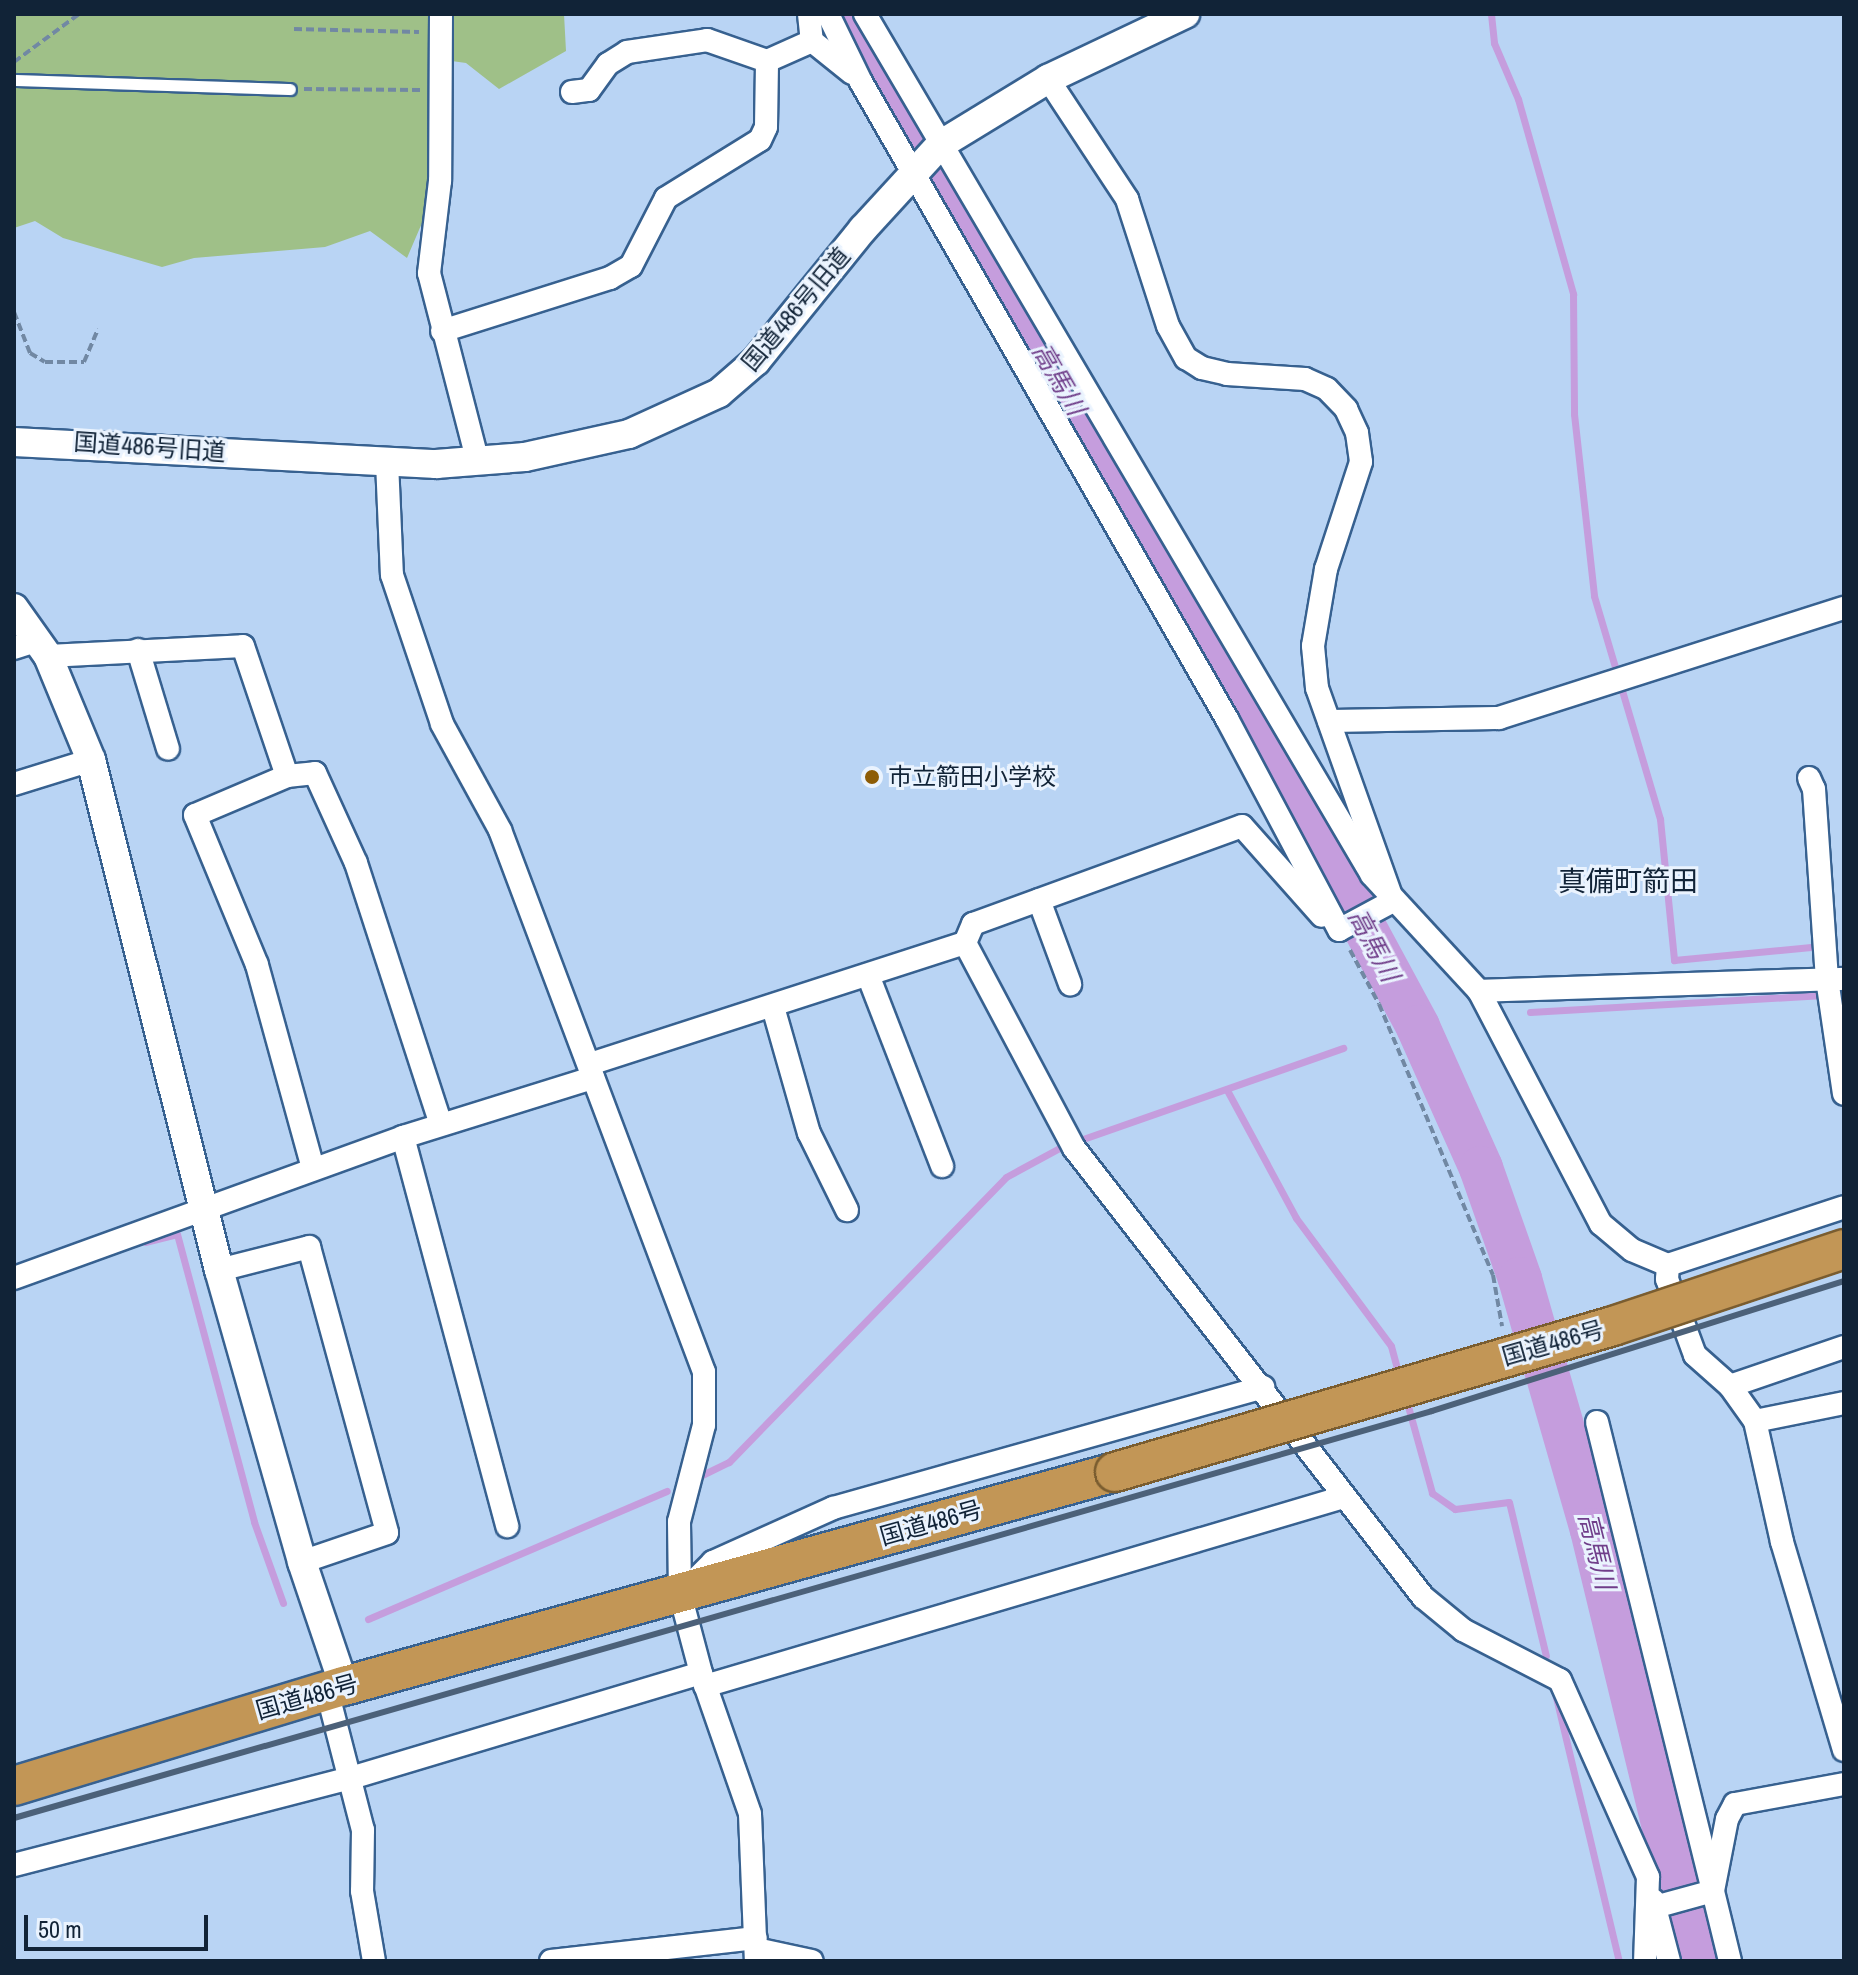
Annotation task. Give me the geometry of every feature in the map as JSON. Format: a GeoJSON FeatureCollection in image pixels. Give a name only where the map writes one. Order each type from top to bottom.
{"type":"FeatureCollection","features":[{"type":"Feature","properties":{"kind":"highway","name":"国道486号"},"geometry":{"type":"LineString","coordinates":[[14,1786],[336,1688],[1115,1472],[1613,1326],[1844,1249]]}},
{"type":"Feature","properties":{"kind":"street"},"geometry":{"type":"LineString","coordinates":[[809,14],[812,41],[861,82],[925,158],[1042,308],[1387,904],[1479,991],[1601,1224],[1632,1250],[1668,1265],[1762,1238],[1844,1207]]}},
{"type":"Feature","properties":{"kind":"street"},"geometry":{"type":"LineString","coordinates":[[828,14],[861,82]]}},
{"type":"Feature","properties":{"kind":"street"},"geometry":{"type":"LineString","coordinates":[[865,14],[925,158],[1227,719],[1344,927]]}},
{"type":"Feature","properties":{"kind":"street","name":"国道486号旧道"},"geometry":{"type":"LineString","coordinates":[[14,442],[387,462],[478,462],[629,434],[719,393],[786,327],[925,158],[1048,79],[1185,14]]}},
{"type":"Feature","properties":{"kind":"street"},"geometry":{"type":"LineString","coordinates":[[441,23],[440,181],[429,273],[478,462]]}},
{"type":"Feature","properties":{"kind":"street"},"geometry":{"type":"LineString","coordinates":[[572,92],[589,90],[608,64],[627,52],[707,40],[767,61],[812,41]]}},
{"type":"Feature","properties":{"kind":"street"},"geometry":{"type":"LineString","coordinates":[[442,331],[610,278],[631,266],[666,198],[760,140],[766,127],[767,61]]}},
{"type":"Feature","properties":{"kind":"street"},"geometry":{"type":"LineString","coordinates":[[1048,79],[1127,199],[1168,326],[1186,358],[1227,374],[1305,379],[1327,389],[1346,409],[1361,462],[1326,569],[1313,646],[1317,688],[1387,904]]}},
{"type":"Feature","properties":{"kind":"street"},"geometry":{"type":"LineString","coordinates":[[387,462],[392,575],[442,724],[500,830],[704,1372],[704,1425],[679,1522],[680,1594],[703,1680],[750,1814],[756,1949]]}},
{"type":"Feature","properties":{"kind":"street"},"geometry":{"type":"LineString","coordinates":[[14,608],[91,760],[202,1209],[336,1688],[363,1830],[362,1891],[374,1961]]}},
{"type":"Feature","properties":{"kind":"street"},"geometry":{"type":"LineString","coordinates":[[1329,721],[1499,718],[1618,683],[1844,608]]}},
{"type":"Feature","properties":{"kind":"street"},"geometry":{"type":"LineString","coordinates":[[33,648],[138,650],[243,646],[287,776]]}},
{"type":"Feature","properties":{"kind":"street"},"geometry":{"type":"LineString","coordinates":[[138,650],[168,749]]}},
{"type":"Feature","properties":{"kind":"street"},"geometry":{"type":"LineString","coordinates":[[14,784],[91,760]]}},
{"type":"Feature","properties":{"kind":"street"},"geometry":{"type":"LineString","coordinates":[[313,1168],[257,965],[195,815],[287,776],[315,773],[356,863],[441,1124]]}},
{"type":"Feature","properties":{"kind":"street"},"geometry":{"type":"LineString","coordinates":[[1809,778],[1814,789],[1824,946],[1833,987],[1844,1094]]}},
{"type":"Feature","properties":{"kind":"street"},"geometry":{"type":"LineString","coordinates":[[14,1278],[313,1168],[965,943],[973,924],[1242,826],[1344,927]]}},
{"type":"Feature","properties":{"kind":"street"},"geometry":{"type":"LineString","coordinates":[[1039,900],[1070,984]]}},
{"type":"Feature","properties":{"kind":"street"},"geometry":{"type":"LineString","coordinates":[[1344,927],[1387,904]]}},
{"type":"Feature","properties":{"kind":"street"},"geometry":{"type":"LineString","coordinates":[[965,943],[1071,1142],[1423,1597],[1463,1630],[1560,1680],[1660,1906],[1669,1961]]}},
{"type":"Feature","properties":{"kind":"street"},"geometry":{"type":"LineString","coordinates":[[868,975],[942,1166]]}},
{"type":"Feature","properties":{"kind":"street"},"geometry":{"type":"LineString","coordinates":[[1479,991],[1833,987]]}},
{"type":"Feature","properties":{"kind":"street"},"geometry":{"type":"LineString","coordinates":[[773,1007],[809,1133],[847,1210]]}},
{"type":"Feature","properties":{"kind":"street"},"geometry":{"type":"LineString","coordinates":[[403,1137],[507,1526]]}},
{"type":"Feature","properties":{"kind":"street"},"geometry":{"type":"LineString","coordinates":[[219,1270],[309,1247],[387,1533],[302,1562]]}},
{"type":"Feature","properties":{"kind":"street"},"geometry":{"type":"LineString","coordinates":[[1668,1265],[1667,1279],[1695,1355],[1730,1386],[1755,1421],[1782,1542],[1844,1750]]}},
{"type":"Feature","properties":{"kind":"street"},"geometry":{"type":"LineString","coordinates":[[1730,1386],[1844,1347]]}},
{"type":"Feature","properties":{"kind":"street"},"geometry":{"type":"LineString","coordinates":[[680,1594],[713,1562],[833,1508],[1263,1387]]}},
{"type":"Feature","properties":{"kind":"street"},"geometry":{"type":"LineString","coordinates":[[1755,1421],[1844,1403]]}},
{"type":"Feature","properties":{"kind":"street"},"geometry":{"type":"LineString","coordinates":[[1597,1422],[1707,1893],[1730,1961]]}},
{"type":"Feature","properties":{"kind":"street"},"geometry":{"type":"LineString","coordinates":[[14,1865],[351,1778],[1344,1497]]}},
{"type":"Feature","properties":{"kind":"street"},"geometry":{"type":"LineString","coordinates":[[1707,1893],[1727,1819],[1735,1804],[1844,1784]]}},
{"type":"Feature","properties":{"kind":"street"},"geometry":{"type":"LineString","coordinates":[[1645,1961],[1648,1877]]}},
{"type":"Feature","properties":{"kind":"street"},"geometry":{"type":"LineString","coordinates":[[1660,1906],[1707,1893]]}},
{"type":"Feature","properties":{"kind":"street"},"geometry":{"type":"LineString","coordinates":[[551,1961],[756,1949],[812,1961]]}},
{"type":"Feature","properties":{"kind":"lane"},"geometry":{"type":"LineString","coordinates":[[14,80],[290,89]]}},
{"type":"Feature","properties":{"kind":"path"},"geometry":{"type":"LineString","coordinates":[[14,59],[79,14]]}},
{"type":"Feature","properties":{"kind":"path"},"geometry":{"type":"LineString","coordinates":[[294,29],[441,23]]}},
{"type":"Feature","properties":{"kind":"path"},"geometry":{"type":"LineString","coordinates":[[290,89],[439,91]]}},
{"type":"Feature","properties":{"kind":"path"},"geometry":{"type":"LineString","coordinates":[[14,312],[30,353],[45,362],[84,362],[98,329]]}},
{"type":"Feature","properties":{"kind":"path"},"geometry":{"type":"LineString","coordinates":[[1344,927],[1493,1275],[1502,1336]]}},
{"type":"Feature","properties":{"kind":"green space"},"geometry":{"type":"Polygon","coordinates":[[[14,14],[564,14],[566,51],[499,89],[466,63],[430,58],[428,209],[407,258],[370,231],[325,247],[194,258],[162,267],[63,238],[35,221],[14,228],[14,14]]]}},
{"type":"Feature","properties":{"kind":"waterway","name":"高馬川"},"geometry":{"type":"LineString","coordinates":[[847,14],[1196,616],[1418,1027],[1481,1168],[1520,1279],[1592,1530],[1696,1961]]}},
{"type":"Feature","properties":{"kind":"waterway"},"geometry":{"type":"LineString","coordinates":[[1491,14],[1494,43],[1518,99],[1573,294],[1574,414],[1594,596],[1660,819],[1674,960],[1821,946]]}},
{"type":"Feature","properties":{"kind":"waterway"},"geometry":{"type":"LineString","coordinates":[[1530,1012],[1844,994]]}},
{"type":"Feature","properties":{"kind":"waterway","name":"高馬川"},"geometry":{"type":"LineString","coordinates":[[1409,1030],[1429,1025]]}},
{"type":"Feature","properties":{"kind":"waterway"},"geometry":{"type":"LineString","coordinates":[[702,1475],[729,1462],[1006,1177],[1063,1146],[1343,1048]]}},
{"type":"Feature","properties":{"kind":"waterway"},"geometry":{"type":"LineString","coordinates":[[1228,1092],[1296,1218],[1391,1346],[1399,1375]]}},
{"type":"Feature","properties":{"kind":"waterway"},"geometry":{"type":"LineString","coordinates":[[145,1242],[177,1234],[254,1522],[283,1603]]}},
{"type":"Feature","properties":{"kind":"waterway"},"geometry":{"type":"LineString","coordinates":[[1406,1399],[1432,1493],[1455,1509],[1509,1502],[1546,1656]]}},
{"type":"Feature","properties":{"kind":"waterway"},"geometry":{"type":"LineString","coordinates":[[368,1619],[667,1491]]}},
{"type":"Feature","properties":{"kind":"waterway"},"geometry":{"type":"LineString","coordinates":[[1555,1693],[1619,1961]]}},
{"type":"Feature","properties":{"kind":"railway"},"geometry":{"type":"LineString","coordinates":[[14,1818],[1432,1411],[1844,1281]]}},
{"type":"Feature","properties":{"kind":"place","name":"市立箭田小学校"},"geometry":{"type":"Point","coordinates":[872,777]}},
{"type":"Feature","properties":{"kind":"district","name":"真備町箭田"},"geometry":{"type":"Point","coordinates":[1628,881]}}]}
